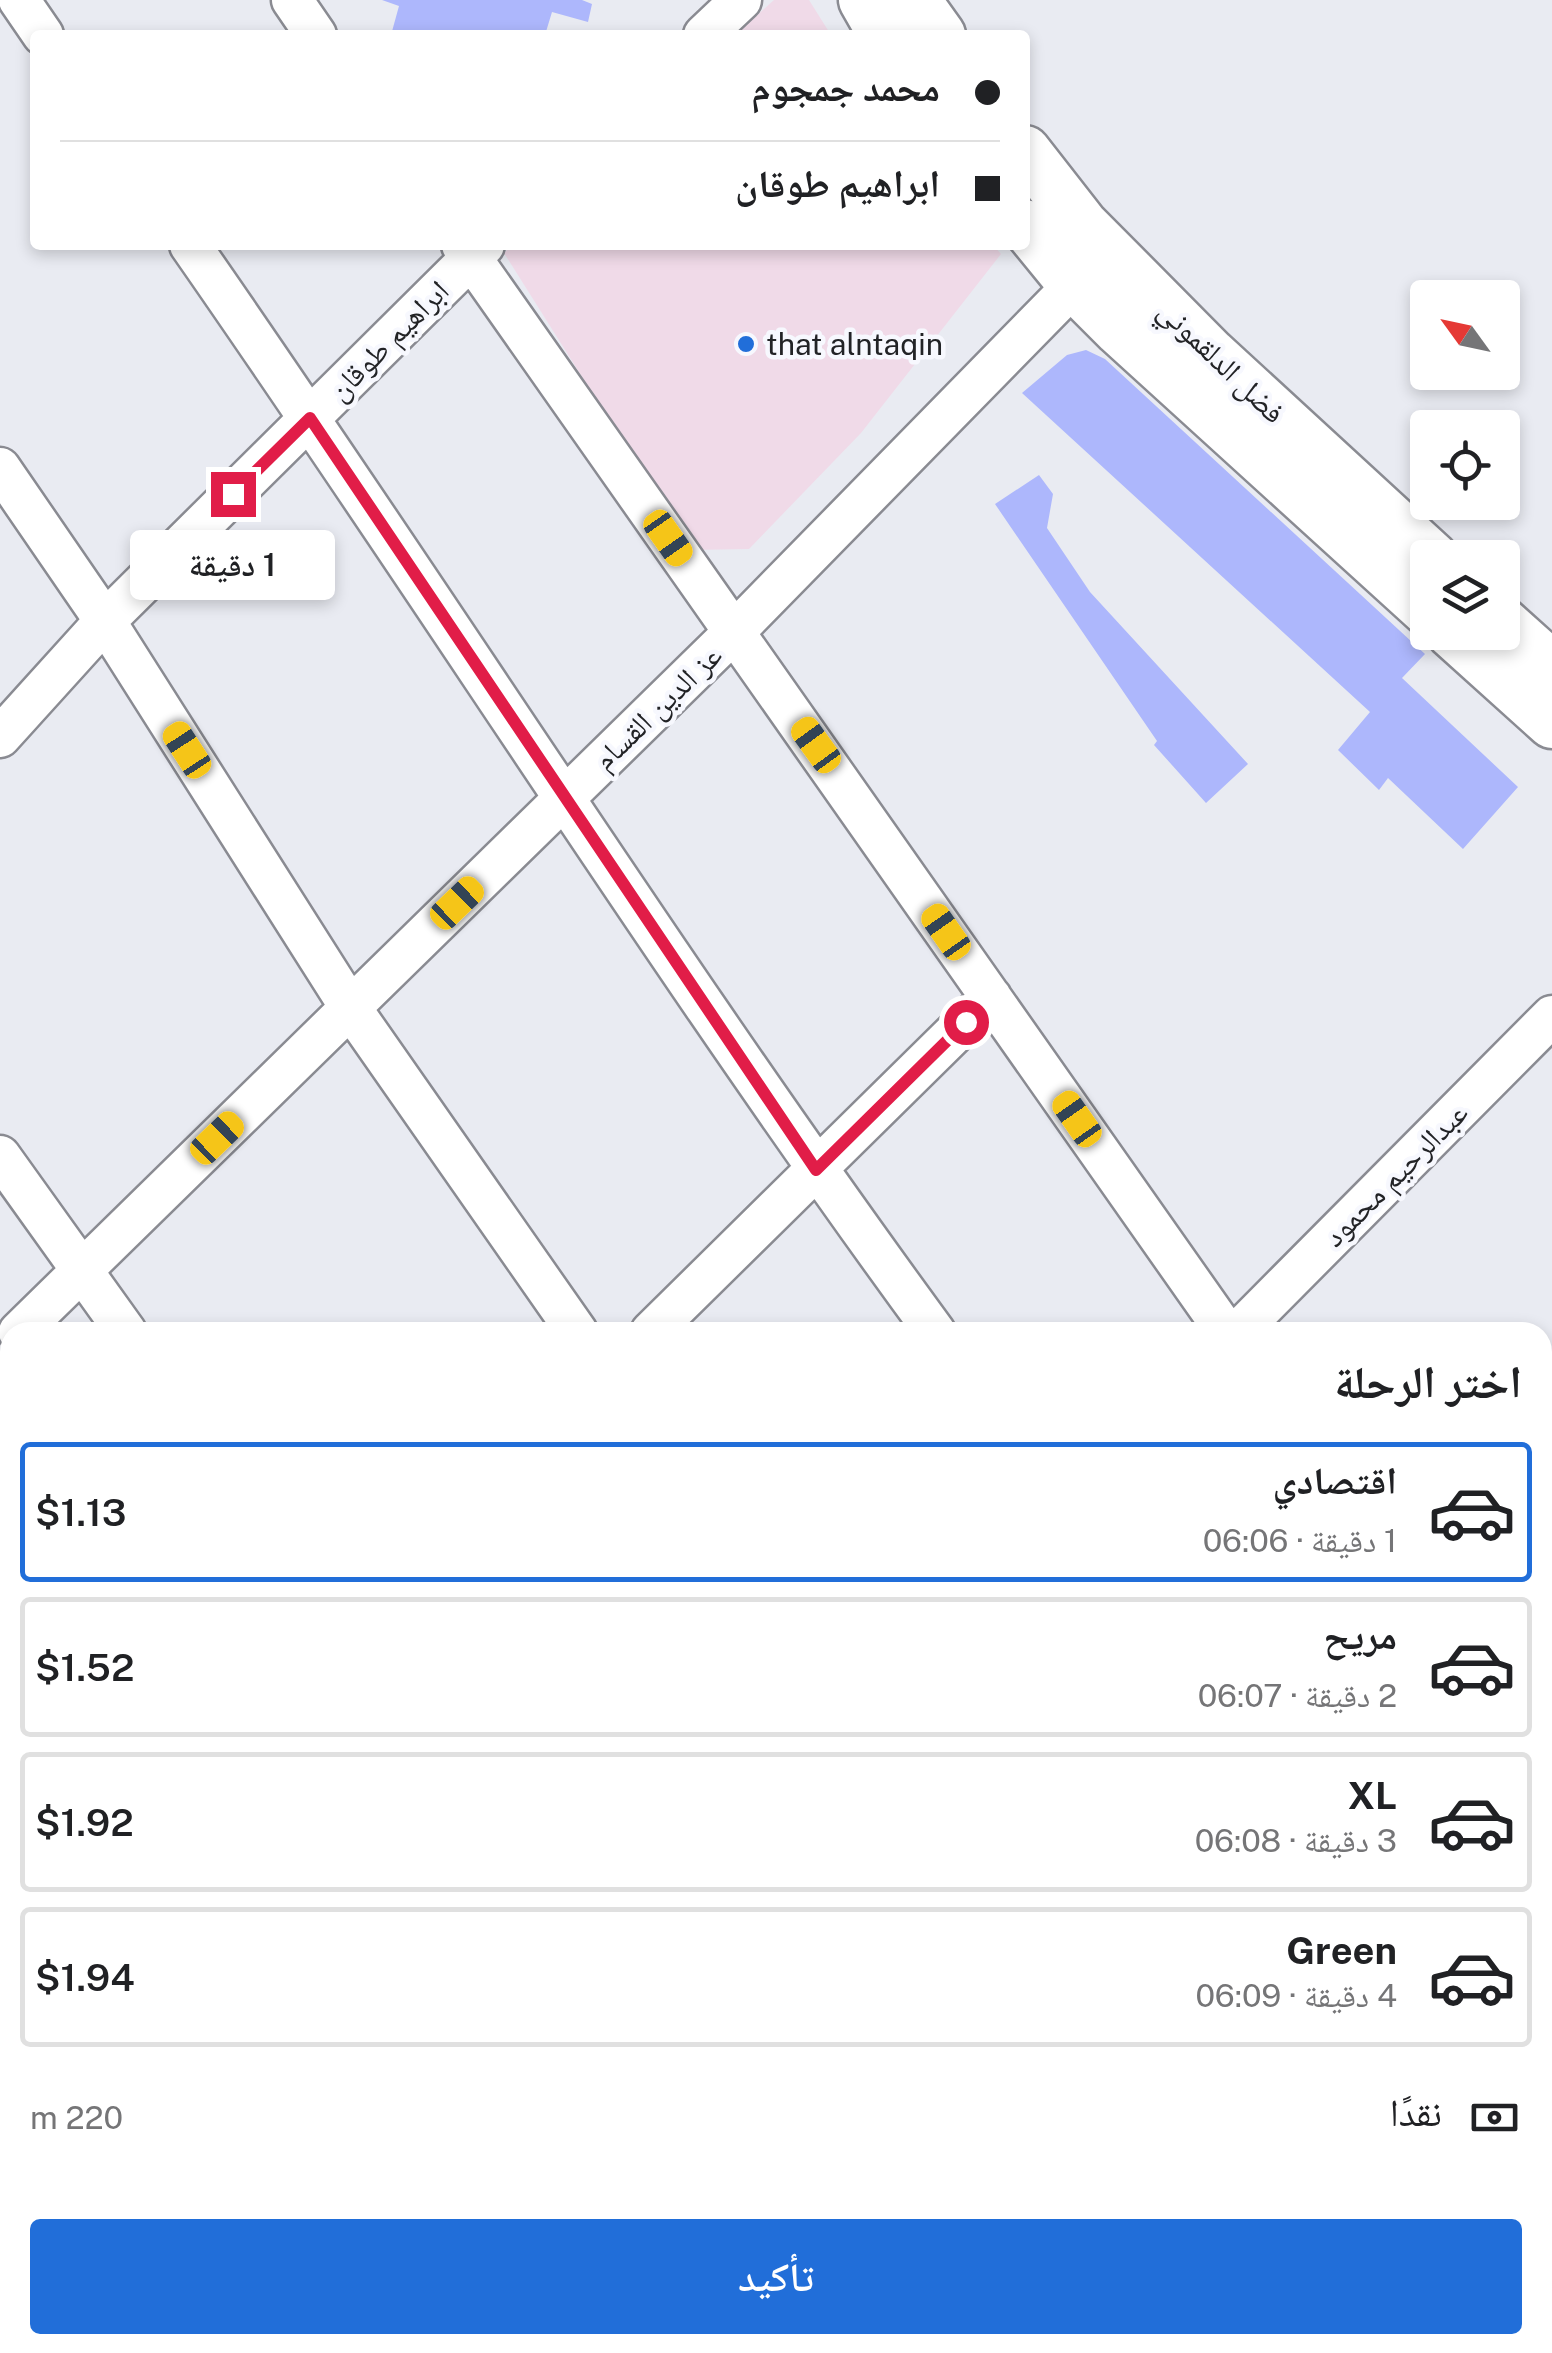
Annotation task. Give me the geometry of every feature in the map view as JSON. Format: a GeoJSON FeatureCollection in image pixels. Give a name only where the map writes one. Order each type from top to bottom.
{"type":"FeatureCollection","features":[{"type":"Feature","properties":{"kind":"main road"},"geometry":{"type":"LineString","coordinates":[[864,0],[881,30]]}},
{"type":"Feature","properties":{"kind":"main road"},"geometry":{"type":"LineString","coordinates":[[916,0],[937,30]]}},
{"type":"Feature","properties":{"kind":"main road","name":"فضل الدلقموني"},"geometry":{"type":"LineString","coordinates":[[1030,157],[1082,224],[1211,354],[1412,540]]}},
{"type":"Feature","properties":{"kind":"main road","name":"فضل الدلقموني"},"geometry":{"type":"LineString","coordinates":[[1030,230],[1074,285],[1237,440],[1410,595]]}},
{"type":"Feature","properties":{"kind":"main road"},"geometry":{"type":"LineString","coordinates":[[1520,638],[1552,667]]}},
{"type":"Feature","properties":{"kind":"main road"},"geometry":{"type":"LineString","coordinates":[[1471,650],[1552,723]]}},
{"type":"Feature","properties":{"kind":"street"},"geometry":{"type":"LineString","coordinates":[[19,0],[40,30]]}},
{"type":"Feature","properties":{"kind":"street"},"geometry":{"type":"LineString","coordinates":[[292,0],[313,30]]}},
{"type":"Feature","properties":{"kind":"street"},"geometry":{"type":"LineString","coordinates":[[709,30],[741,0]]}},
{"type":"Feature","properties":{"kind":"street"},"geometry":{"type":"LineString","coordinates":[[193,250],[816,1170],[928,1322]]}},
{"type":"Feature","properties":{"kind":"street","name":"ابراهيم طوقان"},"geometry":{"type":"LineString","coordinates":[[0,737],[105,621],[310,418],[471,250]]}},
{"type":"Feature","properties":{"kind":"street"},"geometry":{"type":"LineString","coordinates":[[473,250],[734,632],[1219,1322]]}},
{"type":"Feature","properties":{"kind":"street","name":"عز الدين القسام"},"geometry":{"type":"LineString","coordinates":[[29,1322],[734,632],[1074,285]]}},
{"type":"Feature","properties":{"kind":"street"},"geometry":{"type":"LineString","coordinates":[[0,468],[105,621],[350,1008],[570,1322]]}},
{"type":"Feature","properties":{"kind":"street"},"geometry":{"type":"LineString","coordinates":[[661,1322],[991,997]]}},
{"type":"Feature","properties":{"kind":"street","name":"عبدالرحيم محمود"},"geometry":{"type":"LineString","coordinates":[[1248,1322],[1549,1024]]}},
{"type":"Feature","properties":{"kind":"street"},"geometry":{"type":"LineString","coordinates":[[0,1156],[119,1322]]}},
{"type":"Feature","properties":{"kind":"shaded area"},"geometry":{"type":"Polygon","coordinates":[[[774,0],[809,0],[828,30],[741,30],[774,0]]]}},
{"type":"Feature","properties":{"kind":"shaded area","name":"that alntaqin"},"geometry":{"type":"Polygon","coordinates":[[[997,250],[1001,254],[861,433],[749,549],[691,550],[504,253],[997,250]]]}},
{"type":"Feature","properties":{"kind":"building"},"geometry":{"type":"Polygon","coordinates":[[[382,0],[582,0],[592,4],[588,22],[552,12],[547,30],[392,30],[399,6],[382,0]]]}},
{"type":"Feature","properties":{"kind":"building"},"geometry":{"type":"Polygon","coordinates":[[[1086,350],[1105,359],[1410,640],[1410,650],[1425,654],[1402,678],[1518,787],[1463,849],[1388,778],[1379,790],[1338,750],[1370,712],[1022,393],[1067,355],[1086,350]]]}},
{"type":"Feature","properties":{"kind":"building"},"geometry":{"type":"Polygon","coordinates":[[[1039,475],[1053,494],[1047,528],[1090,592],[1248,764],[1206,803],[1154,745],[1157,741],[995,504],[1039,475]]]}},
{"type":"Feature","properties":{"kind":"place","name":"that alntaqin"},"geometry":{"type":"Point","coordinates":[746,344]}},
{"type":"Feature","properties":{"kind":"route"},"geometry":{"type":"LineString","coordinates":[[233,494],[310,418],[816,1170],[966,1022]]}}]}
